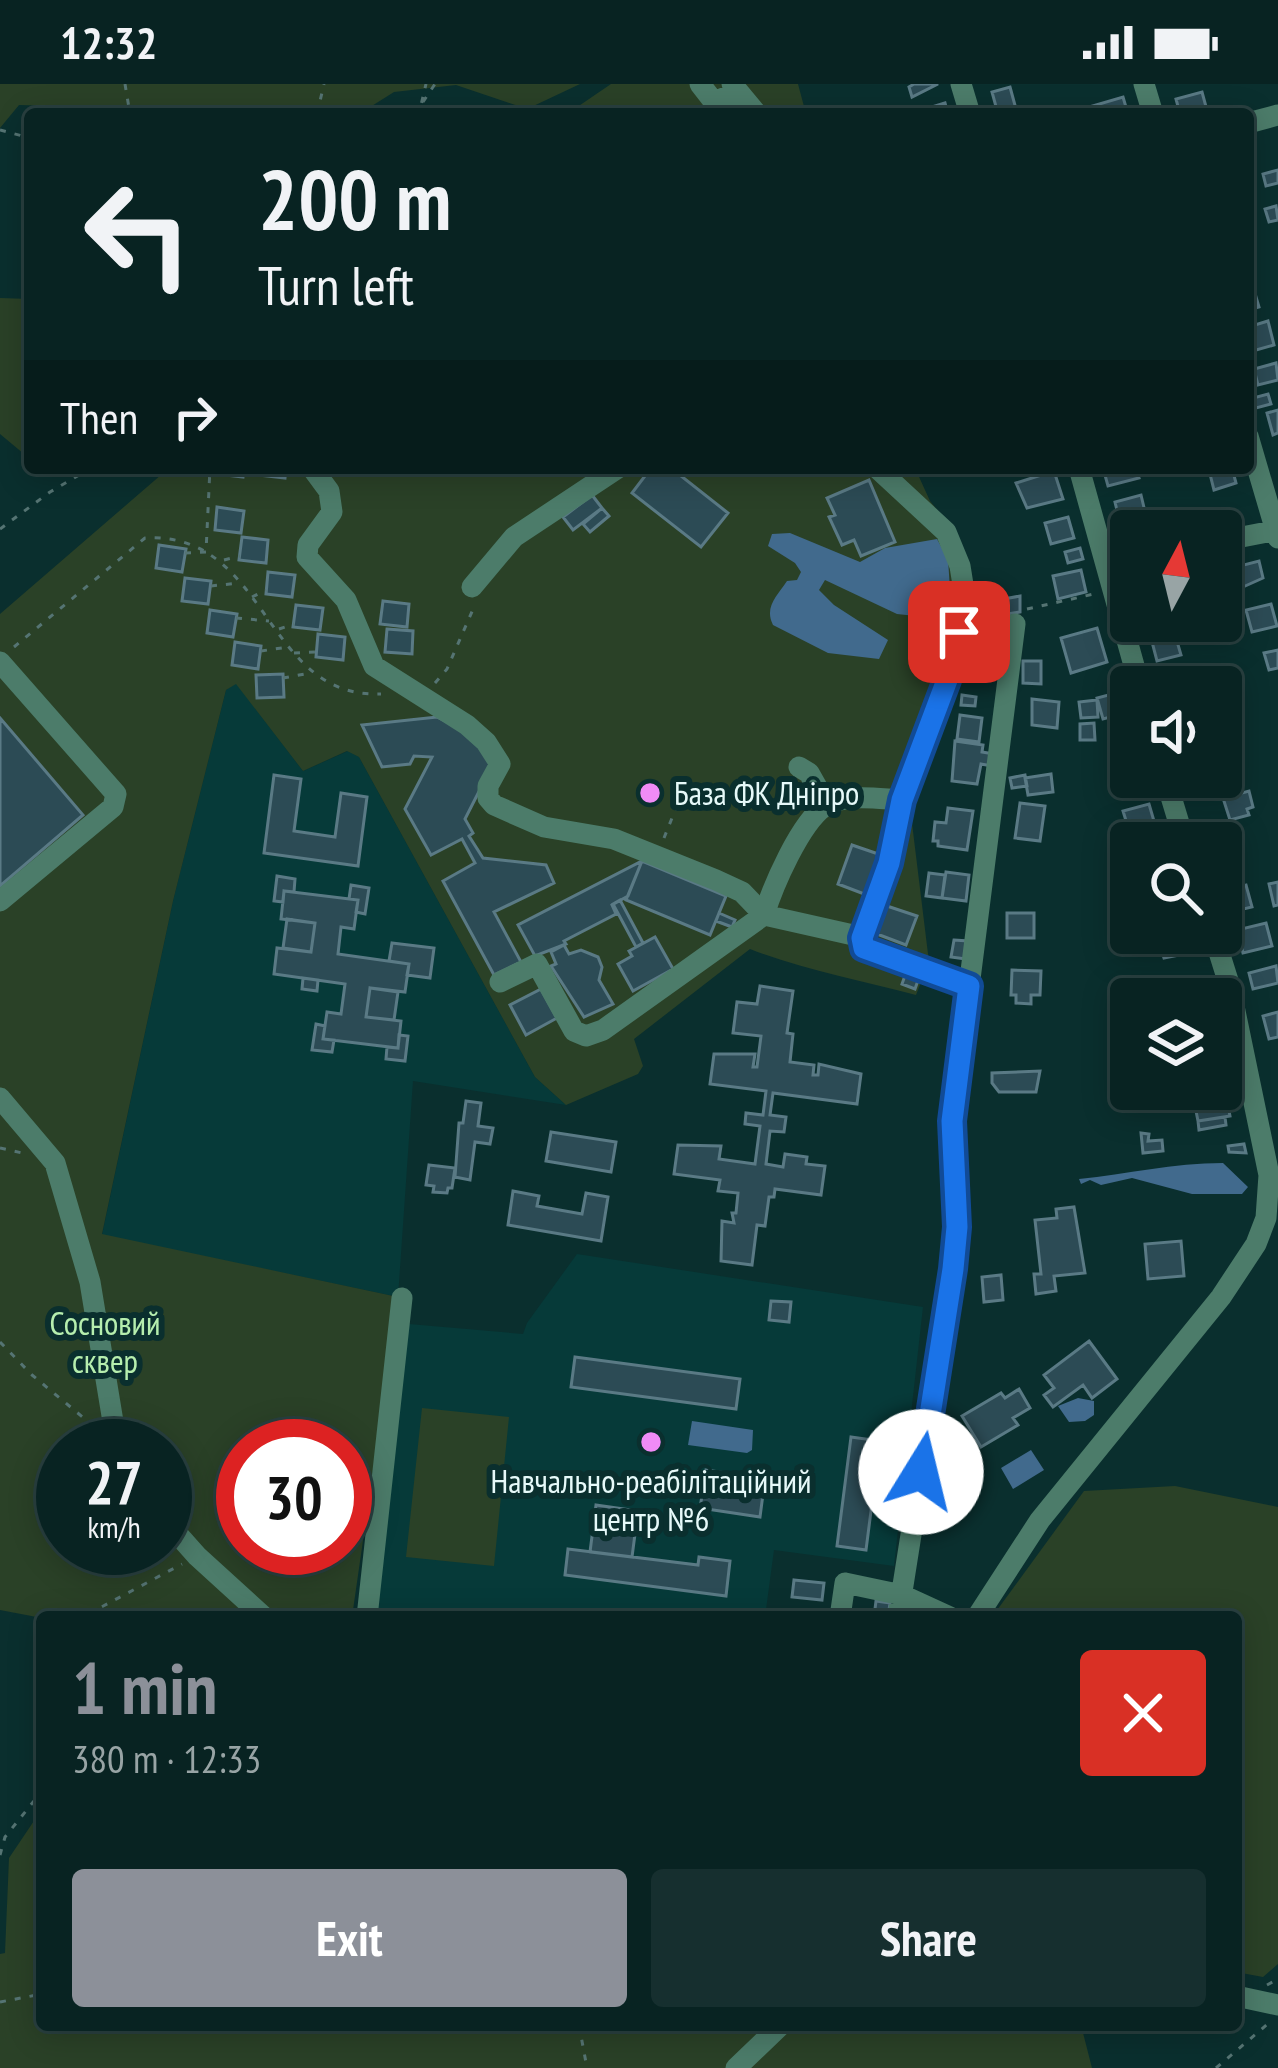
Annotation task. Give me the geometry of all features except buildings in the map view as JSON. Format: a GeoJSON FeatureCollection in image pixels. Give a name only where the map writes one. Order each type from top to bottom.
{"type":"FeatureCollection","features":[{"type":"Feature","properties":{"kind":"street"},"geometry":{"type":"LineString","coordinates":[[700,84],[714,102],[735,88]]}},
{"type":"Feature","properties":{"kind":"street"},"geometry":{"type":"LineString","coordinates":[[1242,538],[1277,533],[1254,456]]}},
{"type":"Feature","properties":{"kind":"street"},"geometry":{"type":"LineString","coordinates":[[316,474],[329,491],[332,512],[308,544],[307,556],[346,600],[374,666],[486,742],[500,764],[488,786],[488,798],[494,805],[544,827],[614,839],[656,856],[742,892],[764,915],[862,938]]}},
{"type":"Feature","properties":{"kind":"street"},"geometry":{"type":"LineString","coordinates":[[472,587],[514,537],[609,474]]}},
{"type":"Feature","properties":{"kind":"street"},"geometry":{"type":"LineString","coordinates":[[883,474],[946,532],[964,591],[947,680],[902,800],[889,863],[862,938],[864,948],[969,986]]}},
{"type":"Feature","properties":{"kind":"street"},"geometry":{"type":"LineString","coordinates":[[1080,474],[1110,553]]}},
{"type":"Feature","properties":{"kind":"street"},"geometry":{"type":"LineString","coordinates":[[841,1611],[845,1582],[900,1606],[953,1269],[957,1227],[952,1121],[1015,624]]}},
{"type":"Feature","properties":{"kind":"street"},"geometry":{"type":"LineString","coordinates":[[0,661],[116,794],[113,807],[0,901]]}},
{"type":"Feature","properties":{"kind":"street"},"geometry":{"type":"LineString","coordinates":[[799,767],[809,773],[827,805]]}},
{"type":"Feature","properties":{"kind":"street"},"geometry":{"type":"LineString","coordinates":[[500,982],[538,964],[574,1031],[586,1036],[603,1030],[764,915],[782,872],[809,825],[827,805],[862,798],[902,800]]}},
{"type":"Feature","properties":{"kind":"street"},"geometry":{"type":"LineString","coordinates":[[981,1611],[1040,1520],[1232,1281],[1266,1218],[1274,1173],[1220,954]]}},
{"type":"Feature","properties":{"kind":"street"},"geometry":{"type":"LineString","coordinates":[[0,1098],[56,1163],[89,1282],[112,1419]]}},
{"type":"Feature","properties":{"kind":"street"},"geometry":{"type":"LineString","coordinates":[[368,1611],[402,1298]]}},
{"type":"Feature","properties":{"kind":"street"},"geometry":{"type":"LineString","coordinates":[[192,1550],[257,1611]]}},
{"type":"Feature","properties":{"kind":"street"},"geometry":{"type":"LineString","coordinates":[[1242,1997],[1278,2005]]}},
{"type":"Feature","properties":{"kind":"street"},"geometry":{"type":"LineString","coordinates":[[736,2068],[775,2031]]}},
{"type":"Feature","properties":{"kind":"path"},"geometry":{"type":"LineString","coordinates":[[421,105],[426,84]]}},
{"type":"Feature","properties":{"kind":"path"},"geometry":{"type":"LineString","coordinates":[[418,108],[435,84]]}},
{"type":"Feature","properties":{"kind":"path"},"geometry":{"type":"LineString","coordinates":[[0,529],[81,474]]}},
{"type":"Feature","properties":{"kind":"path"},"geometry":{"type":"LineString","coordinates":[[206,551],[212,474]]}},
{"type":"Feature","properties":{"kind":"path"},"geometry":{"type":"LineString","coordinates":[[206,525],[215,526]]}},
{"type":"Feature","properties":{"kind":"path"},"geometry":{"type":"LineString","coordinates":[[0,661],[146,538],[172,538],[206,551],[240,582],[311,672],[365,694],[428,691],[447,668],[475,613],[472,587]]}},
{"type":"Feature","properties":{"kind":"path"},"geometry":{"type":"LineString","coordinates":[[185,553],[206,551]]}},
{"type":"Feature","properties":{"kind":"path"},"geometry":{"type":"LineString","coordinates":[[220,561],[240,556]]}},
{"type":"Feature","properties":{"kind":"path"},"geometry":{"type":"LineString","coordinates":[[1015,624],[1027,609],[1110,580]]}},
{"type":"Feature","properties":{"kind":"path"},"geometry":{"type":"LineString","coordinates":[[211,586],[240,582]]}},
{"type":"Feature","properties":{"kind":"path"},"geometry":{"type":"LineString","coordinates":[[252,596],[266,590]]}},
{"type":"Feature","properties":{"kind":"path"},"geometry":{"type":"LineString","coordinates":[[236,618],[270,621]]}},
{"type":"Feature","properties":{"kind":"path"},"geometry":{"type":"LineString","coordinates":[[277,629],[294,623]]}},
{"type":"Feature","properties":{"kind":"path"},"geometry":{"type":"LineString","coordinates":[[261,651],[289,646]]}},
{"type":"Feature","properties":{"kind":"path"},"geometry":{"type":"LineString","coordinates":[[294,653],[316,652]]}},
{"type":"Feature","properties":{"kind":"path"},"geometry":{"type":"LineString","coordinates":[[284,678],[311,672]]}},
{"type":"Feature","properties":{"kind":"path"},"geometry":{"type":"LineString","coordinates":[[656,856],[678,803]]}},
{"type":"Feature","properties":{"kind":"path"},"geometry":{"type":"LineString","coordinates":[[0,1342],[85,1419]]}},
{"type":"Feature","properties":{"kind":"path"},"geometry":{"type":"LineString","coordinates":[[94,1611],[197,1556]]}},
{"type":"Feature","properties":{"kind":"path"},"geometry":{"type":"LineString","coordinates":[[0,1855],[5,1837],[36,1798]]}},
{"type":"Feature","properties":{"kind":"path"},"geometry":{"type":"LineString","coordinates":[[0,2002],[36,1995]]}},
{"type":"Feature","properties":{"kind":"path"},"geometry":{"type":"LineString","coordinates":[[1216,2068],[1278,2015]]}},
{"type":"Feature","properties":{"kind":"path"},"geometry":{"type":"LineString","coordinates":[[580,2031],[587,2068]]}},
{"type":"Feature","properties":{"kind":"shaded area"},"geometry":{"type":"Polygon","coordinates":[[[790,533],[860,562],[885,548],[937,539],[948,559],[950,589],[925,617],[897,614],[825,580],[819,590],[834,605],[888,640],[879,659],[828,653],[773,625],[771,619],[776,597],[801,572],[768,546],[772,534],[790,533]]]}},
{"type":"Feature","properties":{"kind":"shaded area"},"geometry":{"type":"Polygon","coordinates":[[[236,683],[303,771],[348,751],[359,757],[535,1077],[566,1105],[413,1081],[398,1297],[102,1235],[173,901],[226,690],[236,683]]]}},
{"type":"Feature","properties":{"kind":"shaded area"},"geometry":{"type":"Polygon","coordinates":[[[1223,1163],[1248,1187],[1242,1194],[1192,1194],[1132,1178],[1101,1185],[1090,1180],[1081,1184],[1079,1179],[1168,1167],[1223,1163]]]}},
{"type":"Feature","properties":{"kind":"shaded area","name":"Навчально-реабілітаційний центр №6"},"geometry":{"type":"Polygon","coordinates":[[[577,1254],[923,1307],[894,1566],[774,1550],[766,1611],[375,1611],[409,1324],[523,1334],[577,1254]]]}},
{"type":"Feature","properties":{"kind":"shaded area"},"geometry":{"type":"Polygon","coordinates":[[[1078,1398],[1094,1401],[1094,1415],[1069,1422],[1058,1406],[1078,1398]]]}},
{"type":"Feature","properties":{"kind":"shaded area"},"geometry":{"type":"Polygon","coordinates":[[[692,1421],[753,1430],[752,1450],[688,1445],[692,1421]]]}},
{"type":"Feature","properties":{"kind":"shaded area"},"geometry":{"type":"Polygon","coordinates":[[[1031,1450],[1044,1470],[1013,1489],[1001,1468],[1031,1450]]]}},
{"type":"Feature","properties":{"kind":"green space"},"geometry":{"type":"Polygon","coordinates":[[[0,84],[580,84],[529,108],[456,85],[394,92],[369,108],[19,105],[0,128],[0,84]]]}},
{"type":"Feature","properties":{"kind":"green space"},"geometry":{"type":"Polygon","coordinates":[[[611,84],[798,84],[804,108],[576,108],[611,84]]]}},
{"type":"Feature","properties":{"kind":"green space"},"geometry":{"type":"Polygon","coordinates":[[[0,298],[24,299],[24,454],[0,434],[0,298]]]}},
{"type":"Feature","properties":{"kind":"green space","name":"База ФК Дніпро"},"geometry":{"type":"Polygon","coordinates":[[[162,474],[918,474],[930,501],[953,529],[982,608],[911,815],[929,962],[916,995],[750,949],[634,1039],[643,1066],[638,1074],[566,1105],[535,1077],[359,757],[347,751],[303,771],[236,684],[226,690],[173,901],[102,1234],[398,1297],[372,1478],[372,1419],[216,1419],[216,1575],[358,1575],[353,1611],[36,1611],[36,1617],[0,1610],[0,614],[162,474]]]}},
{"type":"Feature","properties":{"kind":"green space"},"geometry":{"type":"Polygon","coordinates":[[[422,1408],[509,1417],[494,1566],[406,1557],[422,1408]]]}},
{"type":"Feature","properties":{"kind":"green space"},"geometry":{"type":"Polygon","coordinates":[[[1175,1486],[1278,1507],[1278,1964],[1263,1977],[1242,1973],[1242,1611],[996,1611],[1084,1491],[1175,1486]]]}},
{"type":"Feature","properties":{"kind":"green space"},"geometry":{"type":"Polygon","coordinates":[[[36,1818],[36,2031],[1083,2031],[1092,2068],[0,2068],[0,1954],[5,1953],[9,1858],[36,1818]]]}},
{"type":"Feature","properties":{"kind":"place","name":"База ФК Дніпро"},"geometry":{"type":"Point","coordinates":[650,793]}},
{"type":"Feature","properties":{"kind":"place","name":"Навчально-реабілітаційний центр №6"},"geometry":{"type":"Point","coordinates":[651,1442]}},
{"type":"Feature","properties":{"kind":"route"},"geometry":{"type":"LineString","coordinates":[[921,1472],[953,1269],[957,1227],[952,1121],[969,986],[864,948],[862,938],[959,632]]}},
{"type":"Feature","properties":{"kind":"park label","name":"Сосновий сквер"},"geometry":{"type":"Point","coordinates":[105,1342]}}]}
